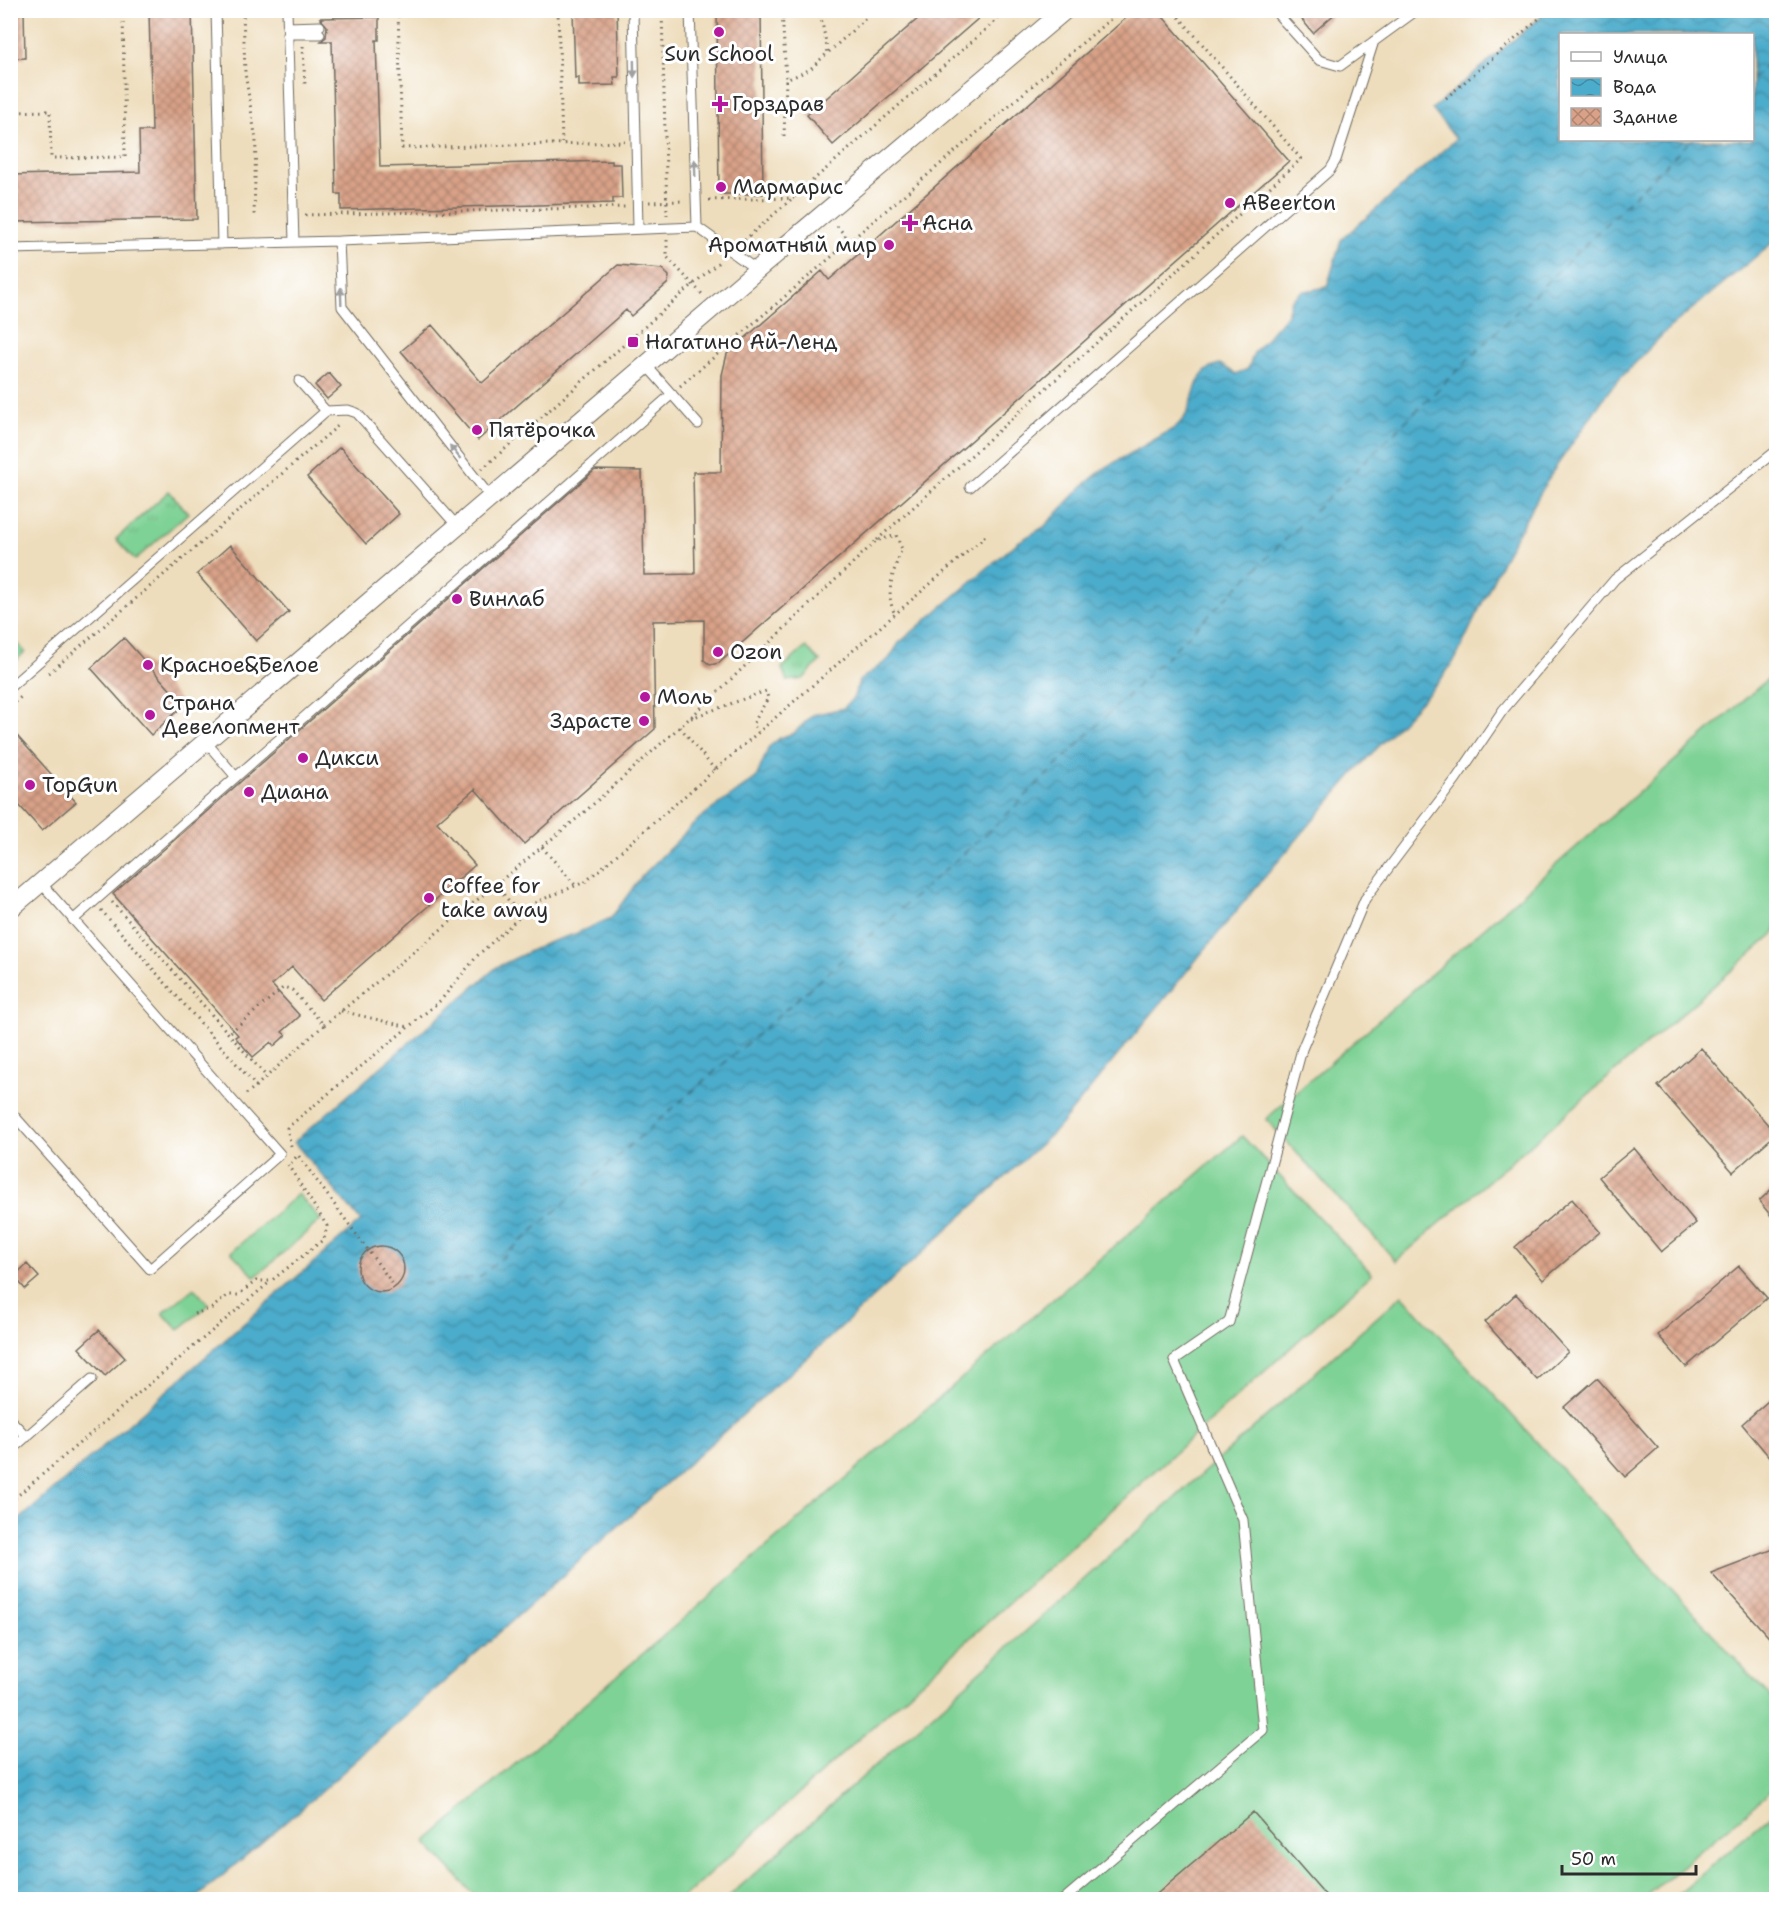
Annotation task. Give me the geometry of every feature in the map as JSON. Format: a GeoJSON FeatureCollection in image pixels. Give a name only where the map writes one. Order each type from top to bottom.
{"type":"FeatureCollection","features":[{"type":"Feature","properties":{"kind":"street"},"geometry":{"type":"LineString","coordinates":[[10,909],[756,270],[1065,10]]}},
{"type":"Feature","properties":{"kind":"lane"},"geometry":{"type":"LineString","coordinates":[[216,10],[222,244]]}},
{"type":"Feature","properties":{"kind":"lane"},"geometry":{"type":"LineString","coordinates":[[287,10],[294,242]]}},
{"type":"Feature","properties":{"kind":"lane"},"geometry":{"type":"LineString","coordinates":[[633,10],[638,228]]}},
{"type":"Feature","properties":{"kind":"lane"},"geometry":{"type":"LineString","coordinates":[[690,10],[697,227]]}},
{"type":"Feature","properties":{"kind":"lane"},"geometry":{"type":"LineString","coordinates":[[1274,10],[1319,60],[1340,66],[1418,10]]}},
{"type":"Feature","properties":{"kind":"lane"},"geometry":{"type":"LineString","coordinates":[[287,31],[320,30]]}},
{"type":"Feature","properties":{"kind":"lane"},"geometry":{"type":"LineString","coordinates":[[970,487],[1330,170],[1336,160],[1374,42]]}},
{"type":"Feature","properties":{"kind":"lane"},"geometry":{"type":"LineString","coordinates":[[10,249],[339,241],[697,227],[756,270]]}},
{"type":"Feature","properties":{"kind":"lane"},"geometry":{"type":"LineString","coordinates":[[339,241],[342,307],[491,498]]}},
{"type":"Feature","properties":{"kind":"lane"},"geometry":{"type":"LineString","coordinates":[[646,365],[699,424]]}},
{"type":"Feature","properties":{"kind":"lane"},"geometry":{"type":"LineString","coordinates":[[299,381],[326,411]]}},
{"type":"Feature","properties":{"kind":"lane"},"geometry":{"type":"LineString","coordinates":[[74,920],[672,394]]}},
{"type":"Feature","properties":{"kind":"lane"},"geometry":{"type":"LineString","coordinates":[[10,687],[326,411],[348,410],[357,413],[458,526]]}},
{"type":"Feature","properties":{"kind":"lane"},"geometry":{"type":"LineString","coordinates":[[1063,1899],[1263,1730],[1243,1520],[1174,1360],[1229,1322],[1302,1049],[1365,899],[1456,778],[1503,710],[1615,579],[1776,451]]}},
{"type":"Feature","properties":{"kind":"lane"},"geometry":{"type":"LineString","coordinates":[[206,742],[236,777]]}},
{"type":"Feature","properties":{"kind":"lane"},"geometry":{"type":"LineString","coordinates":[[10,1111],[150,1269],[280,1154],[41,883]]}},
{"type":"Feature","properties":{"kind":"lane"},"geometry":{"type":"LineString","coordinates":[[10,1451],[92,1379]]}},
{"type":"Feature","properties":{"kind":"lane"},"geometry":{"type":"LineString","coordinates":[[10,1419],[27,1437]]}},
{"type":"Feature","properties":{"kind":"path"},"geometry":{"type":"LineString","coordinates":[[10,112],[51,111],[51,158],[125,157],[123,10]]}},
{"type":"Feature","properties":{"kind":"path"},"geometry":{"type":"LineString","coordinates":[[243,10],[245,73],[256,140],[254,216]]}},
{"type":"Feature","properties":{"kind":"path"},"geometry":{"type":"LineString","coordinates":[[398,10],[402,148],[636,142]]}},
{"type":"Feature","properties":{"kind":"path"},"geometry":{"type":"LineString","coordinates":[[558,10],[562,143]]}},
{"type":"Feature","properties":{"kind":"path"},"geometry":{"type":"LineString","coordinates":[[662,10],[667,257],[694,284]]}},
{"type":"Feature","properties":{"kind":"path"},"geometry":{"type":"LineString","coordinates":[[782,10],[786,80],[784,136]]}},
{"type":"Feature","properties":{"kind":"path"},"geometry":{"type":"LineString","coordinates":[[782,20],[788,10]]}},
{"type":"Feature","properties":{"kind":"path"},"geometry":{"type":"LineString","coordinates":[[816,10],[822,22],[828,53]]}},
{"type":"Feature","properties":{"kind":"path"},"geometry":{"type":"LineString","coordinates":[[786,80],[809,70],[875,10]]}},
{"type":"Feature","properties":{"kind":"path"},"geometry":{"type":"LineString","coordinates":[[672,394],[712,356],[1122,10]]}},
{"type":"Feature","properties":{"kind":"path"},"geometry":{"type":"LineString","coordinates":[[94,902],[256,1086],[324,1025],[542,846],[680,728],[876,541],[1300,159],[1173,10]]}},
{"type":"Feature","properties":{"kind":"path"},"geometry":{"type":"LineString","coordinates":[[1446,98],[1549,10]]}},
{"type":"Feature","properties":{"kind":"path"},"geometry":{"type":"LineString","coordinates":[[709,200],[794,198]]}},
{"type":"Feature","properties":{"kind":"path"},"geometry":{"type":"LineString","coordinates":[[293,215],[628,206],[637,202]]}},
{"type":"Feature","properties":{"kind":"path"},"geometry":{"type":"LineString","coordinates":[[43,678],[328,433],[346,423]]}},
{"type":"Feature","properties":{"kind":"path"},"geometry":{"type":"LineString","coordinates":[[396,1287],[297,1156],[287,1128],[441,1000],[478,955],[536,902],[585,882],[988,534]]}},
{"type":"Feature","properties":{"kind":"path"},"geometry":{"type":"LineString","coordinates":[[876,541],[896,535],[902,549],[892,576],[891,606],[895,614]]}},
{"type":"Feature","properties":{"kind":"path"},"geometry":{"type":"LineString","coordinates":[[690,718],[766,691],[768,698],[753,724],[758,732]]}},
{"type":"Feature","properties":{"kind":"path"},"geometry":{"type":"LineString","coordinates":[[10,706],[23,695]]}},
{"type":"Feature","properties":{"kind":"path"},"geometry":{"type":"LineString","coordinates":[[680,728],[715,770]]}},
{"type":"Feature","properties":{"kind":"path"},"geometry":{"type":"LineString","coordinates":[[542,846],[576,886]]}},
{"type":"Feature","properties":{"kind":"path"},"geometry":{"type":"LineString","coordinates":[[495,885],[520,916]]}},
{"type":"Feature","properties":{"kind":"path"},"geometry":{"type":"LineString","coordinates":[[104,893],[266,1076]]}},
{"type":"Feature","properties":{"kind":"path"},"geometry":{"type":"LineString","coordinates":[[228,1034],[284,987],[292,990],[324,1025]]}},
{"type":"Feature","properties":{"kind":"path"},"geometry":{"type":"LineString","coordinates":[[341,1011],[409,1027]]}},
{"type":"Feature","properties":{"kind":"path"},"geometry":{"type":"LineString","coordinates":[[10,1502],[271,1281],[324,1239],[327,1226],[280,1154]]}},
{"type":"Feature","properties":{"kind":"path"},"geometry":{"type":"LineString","coordinates":[[194,1314],[212,1308],[228,1295],[238,1295],[256,1281],[271,1281]]}},
{"type":"Feature","properties":{"kind":"green space"},"geometry":{"type":"Polygon","coordinates":[[[169,491],[188,513],[135,560],[116,539],[169,491]]]}},
{"type":"Feature","properties":{"kind":"green space"},"geometry":{"type":"Polygon","coordinates":[[[10,635],[25,652],[11,665],[10,665],[10,635]]]}},
{"type":"Feature","properties":{"kind":"green space"},"geometry":{"type":"Polygon","coordinates":[[[806,647],[820,661],[803,679],[787,681],[782,668],[806,647]]]}},
{"type":"Feature","properties":{"kind":"green space"},"geometry":{"type":"Polygon","coordinates":[[[1776,672],[1776,932],[1396,1261],[1266,1119],[1776,672]]]}},
{"type":"Feature","properties":{"kind":"green space"},"geometry":{"type":"Polygon","coordinates":[[[1242,1136],[1372,1274],[682,1899],[478,1899],[425,1842],[1242,1136]]]}},
{"type":"Feature","properties":{"kind":"green space"},"geometry":{"type":"Polygon","coordinates":[[[298,1194],[321,1220],[255,1277],[231,1252],[298,1194]]]}},
{"type":"Feature","properties":{"kind":"green space"},"geometry":{"type":"Polygon","coordinates":[[[194,1288],[209,1305],[178,1330],[163,1313],[194,1288]]]}},
{"type":"Feature","properties":{"kind":"green space"},"geometry":{"type":"Polygon","coordinates":[[[1402,1295],[1776,1703],[1776,1787],[1643,1899],[725,1900],[1402,1295]]]}},
{"type":"Feature","properties":{"kind":"green space"},"geometry":{"type":"Polygon","coordinates":[[[1776,1811],[1776,1899],[1673,1899],[1776,1811]]]}},
{"type":"Feature","properties":{"kind":"water"},"geometry":{"type":"Polygon","coordinates":[[[1549,10],[1776,11],[1776,240],[1669,328],[1610,389],[1553,471],[1503,559],[1456,658],[1439,682],[1358,768],[1257,886],[1057,1129],[828,1339],[316,1796],[195,1899],[11,1899],[11,1527],[361,1221],[294,1142],[497,967],[547,943],[575,934],[611,918],[641,877],[700,818],[756,778],[769,747],[780,738],[794,733],[813,715],[844,708],[854,697],[859,681],[889,659],[899,643],[1018,542],[1044,527],[1083,486],[1103,469],[1173,429],[1188,412],[1199,380],[1210,368],[1220,364],[1236,374],[1248,369],[1254,353],[1287,315],[1291,301],[1301,292],[1327,287],[1341,240],[1456,139],[1432,109],[1549,10]]]}},
{"type":"Feature","properties":{"kind":"building"},"geometry":{"type":"Polygon","coordinates":[[[10,10],[24,10],[25,58],[10,59],[10,10]]]}},
{"type":"Feature","properties":{"kind":"building"},"geometry":{"type":"Polygon","coordinates":[[[149,10],[192,10],[197,219],[10,222],[10,175],[140,172],[139,131],[152,131],[149,10]]]}},
{"type":"Feature","properties":{"kind":"building"},"geometry":{"type":"Polygon","coordinates":[[[573,10],[617,10],[619,77],[614,77],[615,85],[579,86],[579,77],[575,78],[573,10]]]}},
{"type":"Feature","properties":{"kind":"building"},"geometry":{"type":"Polygon","coordinates":[[[717,10],[761,10],[763,194],[719,194],[717,10]]]}},
{"type":"Feature","properties":{"kind":"building"},"geometry":{"type":"Polygon","coordinates":[[[928,10],[988,10],[833,145],[807,115],[928,10]]]}},
{"type":"Feature","properties":{"kind":"building"},"geometry":{"type":"Polygon","coordinates":[[[1135,10],[1157,10],[1289,161],[719,663],[710,665],[704,660],[704,620],[653,621],[655,729],[524,844],[475,789],[437,822],[475,865],[321,1000],[292,967],[272,985],[300,1016],[282,1032],[286,1035],[274,1046],[271,1042],[253,1057],[235,1037],[238,1035],[113,894],[595,470],[642,471],[644,575],[695,574],[693,472],[721,472],[722,375],[727,354],[822,271],[829,280],[1135,10]]]}},
{"type":"Feature","properties":{"kind":"building"},"geometry":{"type":"Polygon","coordinates":[[[1294,10],[1339,10],[1313,33],[1294,10]]]}},
{"type":"Feature","properties":{"kind":"building"},"geometry":{"type":"Polygon","coordinates":[[[379,17],[379,40],[376,40],[380,167],[612,161],[612,164],[621,164],[622,198],[613,198],[613,203],[341,210],[341,194],[336,194],[332,41],[321,41],[326,37],[327,26],[320,18],[379,17]]]}},
{"type":"Feature","properties":{"kind":"building"},"geometry":{"type":"Polygon","coordinates":[[[618,265],[662,269],[669,276],[668,283],[631,316],[626,310],[478,440],[401,351],[432,325],[482,383],[618,265]]]}},
{"type":"Feature","properties":{"kind":"building"},"geometry":{"type":"Polygon","coordinates":[[[329,373],[341,387],[327,399],[315,385],[329,373]]]}},
{"type":"Feature","properties":{"kind":"building"},"geometry":{"type":"Polygon","coordinates":[[[340,447],[399,514],[366,544],[307,477],[340,447]]]}},
{"type":"Feature","properties":{"kind":"building"},"geometry":{"type":"Polygon","coordinates":[[[230,545],[289,612],[256,641],[197,574],[230,545]]]}},
{"type":"Feature","properties":{"kind":"building"},"geometry":{"type":"Polygon","coordinates":[[[124,638],[184,705],[151,735],[91,668],[124,638]]]}},
{"type":"Feature","properties":{"kind":"building"},"geometry":{"type":"Polygon","coordinates":[[[10,728],[76,802],[42,831],[10,795],[10,728]]]}},
{"type":"Feature","properties":{"kind":"building"},"geometry":{"type":"Polygon","coordinates":[[[1701,1048],[1776,1134],[1733,1172],[1658,1086],[1701,1048]]]}},
{"type":"Feature","properties":{"kind":"building"},"geometry":{"type":"Polygon","coordinates":[[[1634,1148],[1696,1223],[1661,1252],[1599,1177],[1634,1148]]]}},
{"type":"Feature","properties":{"kind":"building"},"geometry":{"type":"Polygon","coordinates":[[[1776,1185],[1776,1222],[1759,1201],[1776,1185]]]}},
{"type":"Feature","properties":{"kind":"building"},"geometry":{"type":"Polygon","coordinates":[[[1572,1199],[1600,1232],[1543,1280],[1515,1247],[1572,1199]]]}},
{"type":"Feature","properties":{"kind":"building"},"geometry":{"type":"Polygon","coordinates":[[[381,1246],[397,1253],[404,1269],[397,1285],[381,1292],[365,1285],[358,1269],[365,1253],[381,1246]]]}},
{"type":"Feature","properties":{"kind":"building"},"geometry":{"type":"Polygon","coordinates":[[[27,1264],[39,1277],[25,1289],[14,1276],[27,1264]]]}},
{"type":"Feature","properties":{"kind":"building"},"geometry":{"type":"Polygon","coordinates":[[[1739,1266],[1767,1298],[1686,1367],[1658,1335],[1739,1266]]]}},
{"type":"Feature","properties":{"kind":"building"},"geometry":{"type":"Polygon","coordinates":[[[1516,1294],[1568,1352],[1537,1380],[1485,1322],[1516,1294]]]}},
{"type":"Feature","properties":{"kind":"building"},"geometry":{"type":"Polygon","coordinates":[[[99,1330],[125,1358],[105,1376],[79,1348],[99,1330]]]}},
{"type":"Feature","properties":{"kind":"building"},"geometry":{"type":"Polygon","coordinates":[[[1597,1378],[1658,1448],[1625,1477],[1564,1407],[1597,1378]]]}},
{"type":"Feature","properties":{"kind":"building"},"geometry":{"type":"Polygon","coordinates":[[[1776,1394],[1776,1465],[1742,1424],[1776,1394]]]}},
{"type":"Feature","properties":{"kind":"building"},"geometry":{"type":"Polygon","coordinates":[[[1776,1548],[1776,1645],[1711,1573],[1776,1548]]]}},
{"type":"Feature","properties":{"kind":"building"},"geometry":{"type":"Polygon","coordinates":[[[1253,1812],[1329,1899],[1151,1899],[1253,1812]]]}},
{"type":"Feature","properties":{"kind":"ferry route"},"geometry":{"type":"LineString","coordinates":[[1754,77],[1776,56]]}},
{"type":"Feature","properties":{"kind":"ferry route"},"geometry":{"type":"LineString","coordinates":[[395,1287],[480,1277],[994,827],[1690,141]]}},
{"type":"Feature","properties":{"kind":"place","name":"Sun School"},"geometry":{"type":"Point","coordinates":[719,32]}},
{"type":"Feature","properties":{"kind":"place","name":"Горздрав"},"geometry":{"type":"Point","coordinates":[720,104]}},
{"type":"Feature","properties":{"kind":"place","name":"Мармарис"},"geometry":{"type":"Point","coordinates":[721,187]}},
{"type":"Feature","properties":{"kind":"place","name":"ABeerton"},"geometry":{"type":"Point","coordinates":[1230,203]}},
{"type":"Feature","properties":{"kind":"place","name":"Асна"},"geometry":{"type":"Point","coordinates":[910,223]}},
{"type":"Feature","properties":{"kind":"place","name":"Ароматный мир"},"geometry":{"type":"Point","coordinates":[889,245]}},
{"type":"Feature","properties":{"kind":"place","name":"Нагатино Ай-Ленд"},"geometry":{"type":"Point","coordinates":[633,342]}},
{"type":"Feature","properties":{"kind":"place","name":"Пятёрочка"},"geometry":{"type":"Point","coordinates":[477,430]}},
{"type":"Feature","properties":{"kind":"place","name":"Винлаб"},"geometry":{"type":"Point","coordinates":[457,599]}},
{"type":"Feature","properties":{"kind":"place","name":"Ozon"},"geometry":{"type":"Point","coordinates":[718,652]}},
{"type":"Feature","properties":{"kind":"place","name":"Красное&Белое"},"geometry":{"type":"Point","coordinates":[148,665]}},
{"type":"Feature","properties":{"kind":"place","name":"Моль"},"geometry":{"type":"Point","coordinates":[645,697]}},
{"type":"Feature","properties":{"kind":"place","name":"Страна Девелопмент"},"geometry":{"type":"Point","coordinates":[150,715]}},
{"type":"Feature","properties":{"kind":"place","name":"Здрасте"},"geometry":{"type":"Point","coordinates":[644,721]}},
{"type":"Feature","properties":{"kind":"place","name":"Дикси"},"geometry":{"type":"Point","coordinates":[303,758]}},
{"type":"Feature","properties":{"kind":"place","name":"TopGun"},"geometry":{"type":"Point","coordinates":[30,785]}},
{"type":"Feature","properties":{"kind":"place","name":"Диана"},"geometry":{"type":"Point","coordinates":[249,792]}},
{"type":"Feature","properties":{"kind":"place","name":"Coffee for take away"},"geometry":{"type":"Point","coordinates":[429,898]}}]}
